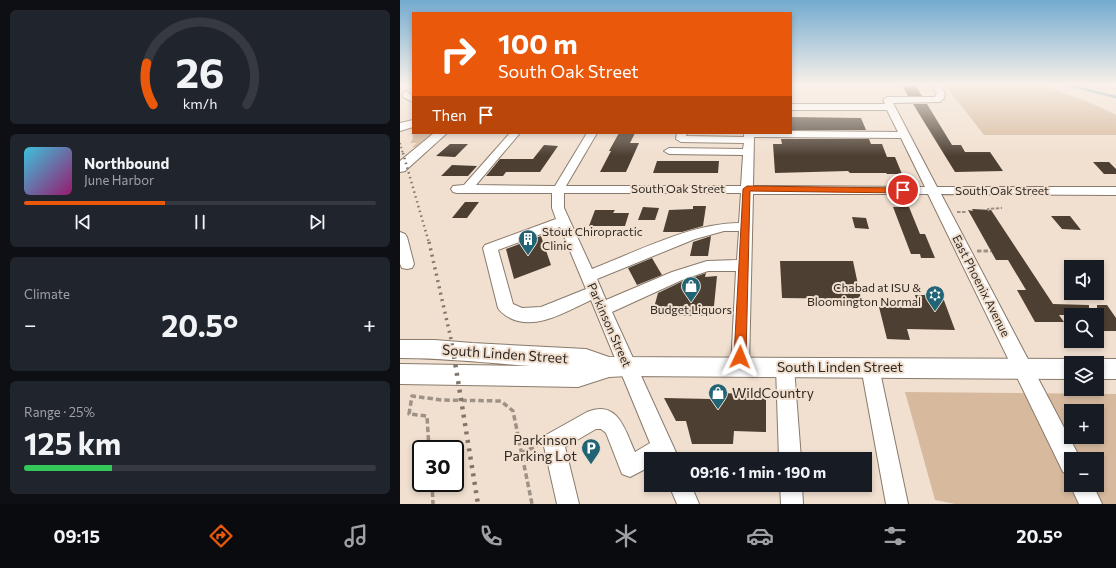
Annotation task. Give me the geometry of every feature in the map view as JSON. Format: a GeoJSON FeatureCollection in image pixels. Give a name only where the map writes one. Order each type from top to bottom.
{"type":"FeatureCollection","features":[{"type":"Feature","properties":{"kind":"main road"},"geometry":{"type":"LineString","coordinates":[[400,127],[412,123]]}},
{"type":"Feature","properties":{"kind":"main road"},"geometry":{"type":"LineString","coordinates":[[400,168],[440,134]]}},
{"type":"Feature","properties":{"kind":"main road","name":"South Linden Street"},"geometry":{"type":"LineString","coordinates":[[400,349],[435,349],[586,359],[618,366],[1064,369]]}},
{"type":"Feature","properties":{"kind":"main road","name":"South Linden Street"},"geometry":{"type":"LineString","coordinates":[[400,374],[578,377],[618,366]]}},
{"type":"Feature","properties":{"kind":"main road"},"geometry":{"type":"LineString","coordinates":[[1104,369],[1116,369]]}},
{"type":"Feature","properties":{"kind":"street","name":"East Phoenix Avenue"},"geometry":{"type":"LineString","coordinates":[[890,109],[1065,452]]}},
{"type":"Feature","properties":{"kind":"street","name":"South Oak Street"},"geometry":{"type":"LineString","coordinates":[[514,134],[462,189],[747,189],[1115,192]]}},
{"type":"Feature","properties":{"kind":"street"},"geometry":{"type":"LineString","coordinates":[[558,190],[591,134]]}},
{"type":"Feature","properties":{"kind":"street"},"geometry":{"type":"LineString","coordinates":[[682,134],[681,139],[749,140],[904,135]]}},
{"type":"Feature","properties":{"kind":"street"},"geometry":{"type":"LineString","coordinates":[[669,151],[749,140]]}},
{"type":"Feature","properties":{"kind":"street"},"geometry":{"type":"LineString","coordinates":[[740,366],[749,140]]}},
{"type":"Feature","properties":{"kind":"street","name":"Parkinson Street"},"geometry":{"type":"LineString","coordinates":[[558,190],[558,208],[602,309],[618,366],[665,452]]}},
{"type":"Feature","properties":{"kind":"street"},"geometry":{"type":"LineString","coordinates":[[563,222],[490,248],[506,308],[520,315],[542,314],[595,292]]}},
{"type":"Feature","properties":{"kind":"street"},"geometry":{"type":"LineString","coordinates":[[588,276],[691,235],[724,227],[745,227]]}},
{"type":"Feature","properties":{"kind":"street"},"geometry":{"type":"LineString","coordinates":[[400,237],[407,264]]}},
{"type":"Feature","properties":{"kind":"street"},"geometry":{"type":"LineString","coordinates":[[602,309],[677,276],[707,266],[744,265]]}},
{"type":"Feature","properties":{"kind":"street"},"geometry":{"type":"LineString","coordinates":[[785,367],[790,452]]}},
{"type":"Feature","properties":{"kind":"street"},"geometry":{"type":"LineString","coordinates":[[870,367],[897,504]]}},
{"type":"Feature","properties":{"kind":"street"},"geometry":{"type":"LineString","coordinates":[[568,504],[553,442],[594,419],[605,419],[613,426],[630,466],[644,461]]}},
{"type":"Feature","properties":{"kind":"street"},"geometry":{"type":"LineString","coordinates":[[791,492],[792,504]]}},
{"type":"Feature","properties":{"kind":"street"},"geometry":{"type":"LineString","coordinates":[[1085,492],[1091,504]]}},
{"type":"Feature","properties":{"kind":"path"},"geometry":{"type":"LineString","coordinates":[[989,211],[988,209],[1002,208]]}},
{"type":"Feature","properties":{"kind":"path"},"geometry":{"type":"LineString","coordinates":[[428,440],[427,416],[409,414],[412,396],[442,400],[501,402],[513,411],[532,504]]}},
{"type":"Feature","properties":{"kind":"path"},"geometry":{"type":"LineString","coordinates":[[432,492],[433,504]]}},
{"type":"Feature","properties":{"kind":"shaded area"},"geometry":{"type":"Polygon","coordinates":[[[963,109],[1103,109],[1116,115],[1116,135],[984,135],[963,109]]]}},
{"type":"Feature","properties":{"kind":"shaded area"},"geometry":{"type":"Polygon","coordinates":[[[412,134],[433,134],[415,147],[412,147],[417,143],[410,143],[413,137],[412,134]]]}},
{"type":"Feature","properties":{"kind":"shaded area"},"geometry":{"type":"Polygon","coordinates":[[[905,392],[1064,394],[1064,396],[1104,396],[1104,394],[1116,394],[1116,504],[955,504],[935,500],[905,392]]]}},
{"type":"Feature","properties":{"kind":"building"},"geometry":{"type":"Polygon","coordinates":[[[916,109],[930,109],[952,145],[961,145],[965,152],[990,152],[1003,171],[955,172],[916,109]]]}},
{"type":"Feature","properties":{"kind":"building"},"geometry":{"type":"Polygon","coordinates":[[[792,117],[861,118],[866,130],[792,130],[792,117]]]}},
{"type":"Feature","properties":{"kind":"building"},"geometry":{"type":"Polygon","coordinates":[[[618,134],[634,134],[630,143],[639,143],[626,172],[600,172],[611,151],[609,151],[618,134]]]}},
{"type":"Feature","properties":{"kind":"building"},"geometry":{"type":"Polygon","coordinates":[[[781,139],[869,139],[871,144],[882,144],[887,157],[895,157],[902,174],[850,173],[848,171],[775,173],[773,144],[782,144],[781,139]]]}},
{"type":"Feature","properties":{"kind":"building"},"geometry":{"type":"Polygon","coordinates":[[[450,144],[468,144],[455,157],[436,156],[450,144]]]}},
{"type":"Feature","properties":{"kind":"building"},"geometry":{"type":"Polygon","coordinates":[[[544,145],[558,146],[540,172],[506,172],[503,176],[486,176],[500,159],[533,159],[544,145]]]}},
{"type":"Feature","properties":{"kind":"building"},"geometry":{"type":"Polygon","coordinates":[[[657,161],[719,161],[718,173],[653,173],[657,161]]]}},
{"type":"Feature","properties":{"kind":"building"},"geometry":{"type":"Polygon","coordinates":[[[1093,162],[1109,162],[1116,169],[1116,174],[1104,174],[1093,162]]]}},
{"type":"Feature","properties":{"kind":"building"},"geometry":{"type":"Polygon","coordinates":[[[452,165],[477,166],[468,176],[441,176],[452,165]]]}},
{"type":"Feature","properties":{"kind":"building"},"geometry":{"type":"Polygon","coordinates":[[[465,202],[479,202],[467,218],[452,218],[465,202]]]}},
{"type":"Feature","properties":{"kind":"building"},"geometry":{"type":"Polygon","coordinates":[[[693,206],[706,206],[703,226],[682,232],[663,232],[669,210],[693,209],[693,206]]]}},
{"type":"Feature","properties":{"kind":"building"},"geometry":{"type":"Polygon","coordinates":[[[643,207],[659,208],[655,220],[638,220],[643,207]]]}},
{"type":"Feature","properties":{"kind":"building"},"geometry":{"type":"Polygon","coordinates":[[[893,207],[909,207],[920,234],[925,234],[935,258],[921,258],[920,254],[911,254],[893,207]]]}},
{"type":"Feature","properties":{"kind":"building"},"geometry":{"type":"Polygon","coordinates":[[[972,209],[991,210],[1053,304],[1089,305],[1089,308],[1064,308],[1064,315],[1059,315],[1064,322],[1035,322],[1017,290],[1026,290],[1008,260],[996,260],[968,210],[973,211],[972,209]]]}},
{"type":"Feature","properties":{"kind":"building"},"geometry":{"type":"Polygon","coordinates":[[[595,210],[615,210],[613,213],[629,213],[625,226],[589,226],[595,210]]]}},
{"type":"Feature","properties":{"kind":"building"},"geometry":{"type":"Polygon","coordinates":[[[1051,216],[1070,216],[1081,230],[1062,229],[1051,216]]]}},
{"type":"Feature","properties":{"kind":"building"},"geometry":{"type":"Polygon","coordinates":[[[852,217],[866,218],[869,229],[855,228],[852,217]]]}},
{"type":"Feature","properties":{"kind":"building","name":"Stout Chiropractic Clinic"},"geometry":{"type":"Polygon","coordinates":[[[541,236],[551,265],[514,279],[506,249],[541,236]]]}},
{"type":"Feature","properties":{"kind":"building"},"geometry":{"type":"Polygon","coordinates":[[[711,236],[708,256],[690,256],[693,242],[711,236]]]}},
{"type":"Feature","properties":{"kind":"building"},"geometry":{"type":"Polygon","coordinates":[[[652,258],[662,275],[637,285],[628,268],[652,258]]]}},
{"type":"Feature","properties":{"kind":"building"},"geometry":{"type":"Polygon","coordinates":[[[780,261],[853,261],[861,299],[782,298],[780,261]]]}},
{"type":"Feature","properties":{"kind":"building"},"geometry":{"type":"Polygon","coordinates":[[[706,273],[705,277],[717,276],[713,316],[652,315],[658,293],[683,281],[706,273]]]}},
{"type":"Feature","properties":{"kind":"building"},"geometry":{"type":"Polygon","coordinates":[[[915,295],[942,295],[955,330],[907,329],[910,340],[887,339],[879,307],[919,307],[915,295]]]}},
{"type":"Feature","properties":{"kind":"building"},"geometry":{"type":"Polygon","coordinates":[[[1097,305],[1107,305],[1116,318],[1116,331],[1104,331],[1104,308],[1097,308],[1097,305]]]}},
{"type":"Feature","properties":{"kind":"building","name":"WildCountry"},"geometry":{"type":"Polygon","coordinates":[[[711,393],[766,394],[766,432],[734,431],[733,444],[692,444],[686,421],[676,421],[664,398],[711,399],[711,393]]]}},
{"type":"Feature","properties":{"kind":"railway"},"geometry":{"type":"LineString","coordinates":[[400,143],[403,154]]}},
{"type":"Feature","properties":{"kind":"railway"},"geometry":{"type":"LineString","coordinates":[[403,153],[429,243]]}},
{"type":"Feature","properties":{"kind":"railway"},"geometry":{"type":"LineString","coordinates":[[429,242],[455,357]]}},
{"type":"Feature","properties":{"kind":"railway"},"geometry":{"type":"LineString","coordinates":[[454,356],[478,504]]}},
{"type":"Feature","properties":{"kind":"place","name":"Stout Chiropractic Clinic"},"geometry":{"type":"Point","coordinates":[528,256]}},
{"type":"Feature","properties":{"kind":"place","name":"Budget Liquors"},"geometry":{"type":"Point","coordinates":[691,303]}},
{"type":"Feature","properties":{"kind":"place","name":"Chabad at ISU & Bloomington Normal"},"geometry":{"type":"Point","coordinates":[935,312]}},
{"type":"Feature","properties":{"kind":"place","name":"WildCountry"},"geometry":{"type":"Point","coordinates":[718,410]}},
{"type":"Feature","properties":{"kind":"place","name":"Parkinson Parking Lot"},"geometry":{"type":"Point","coordinates":[591,465]}},
{"type":"Feature","properties":{"kind":"route"},"geometry":{"type":"LineString","coordinates":[[740,357],[747,189],[903,190]]}}]}
